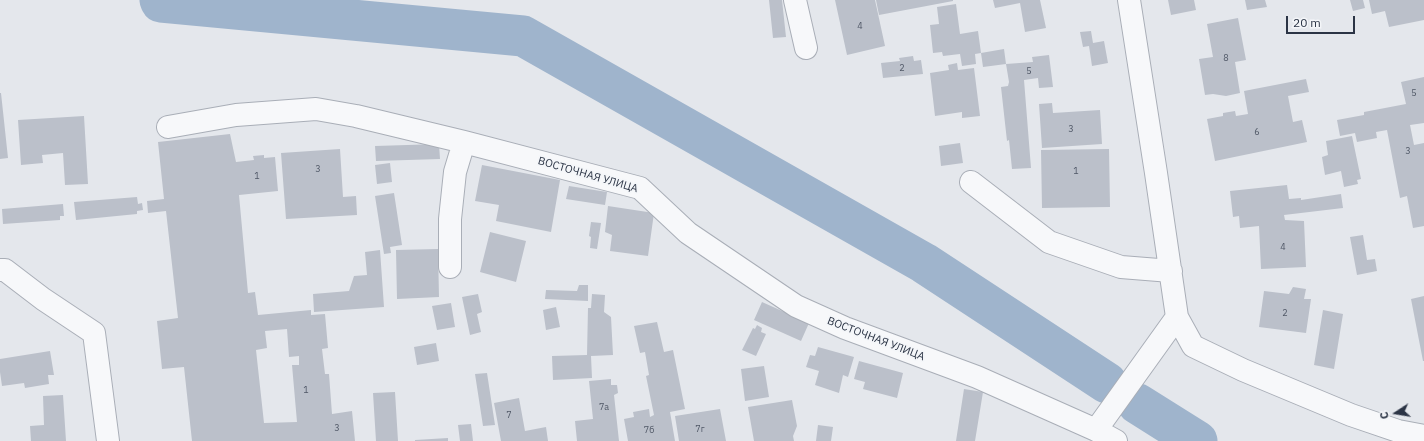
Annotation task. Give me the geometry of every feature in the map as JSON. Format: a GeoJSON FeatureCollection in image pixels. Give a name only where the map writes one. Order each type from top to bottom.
{"type":"FeatureCollection","features":[{"type":"Feature","properties":{"kind":"street"},"geometry":{"type":"LineString","coordinates":[[795,0],[806,48]]}},
{"type":"Feature","properties":{"kind":"street"},"geometry":{"type":"LineString","coordinates":[[1129,0],[1177,317],[1192,346],[1243,370],[1351,415],[1398,431],[1424,436]]}},
{"type":"Feature","properties":{"kind":"street","name":"ВОСТОЧНАЯ УЛИЦА"},"geometry":{"type":"LineString","coordinates":[[168,127],[236,115],[316,109],[356,116],[464,142],[640,188],[688,234],[796,306],[845,328],[977,377],[1096,430],[1116,441]]}},
{"type":"Feature","properties":{"kind":"street"},"geometry":{"type":"LineString","coordinates":[[450,268],[450,219],[455,172],[464,142]]}},
{"type":"Feature","properties":{"kind":"street"},"geometry":{"type":"LineString","coordinates":[[971,182],[1049,242],[1121,267],[1171,271]]}},
{"type":"Feature","properties":{"kind":"street"},"geometry":{"type":"LineString","coordinates":[[0,270],[5,270],[43,299],[94,333],[108,441]]}},
{"type":"Feature","properties":{"kind":"street"},"geometry":{"type":"LineString","coordinates":[[1096,430],[1177,317]]}},
{"type":"Feature","properties":{"kind":"building"},"geometry":{"type":"Polygon","coordinates":[[[769,0],[782,0],[786,37],[773,38],[769,0]]]}},
{"type":"Feature","properties":{"kind":"building"},"geometry":{"type":"Polygon","coordinates":[[[835,0],[875,0],[885,46],[847,55],[835,0]]]}},
{"type":"Feature","properties":{"kind":"building"},"geometry":{"type":"Polygon","coordinates":[[[876,0],[953,0],[953,1],[879,15],[876,0]]]}},
{"type":"Feature","properties":{"kind":"building"},"geometry":{"type":"Polygon","coordinates":[[[993,0],[1040,0],[1046,28],[1025,32],[1020,3],[995,8],[993,0]]]}},
{"type":"Feature","properties":{"kind":"building"},"geometry":{"type":"Polygon","coordinates":[[[1168,0],[1194,0],[1196,10],[1171,15],[1168,0]]]}},
{"type":"Feature","properties":{"kind":"building"},"geometry":{"type":"Polygon","coordinates":[[[1245,0],[1265,0],[1267,7],[1247,10],[1245,0]]]}},
{"type":"Feature","properties":{"kind":"building"},"geometry":{"type":"Polygon","coordinates":[[[1350,0],[1363,0],[1365,8],[1353,11],[1350,0]]]}},
{"type":"Feature","properties":{"kind":"building"},"geometry":{"type":"Polygon","coordinates":[[[1369,0],[1424,0],[1424,20],[1389,27],[1385,11],[1372,14],[1369,0]]]}},
{"type":"Feature","properties":{"kind":"building"},"geometry":{"type":"Polygon","coordinates":[[[956,4],[960,34],[978,31],[981,53],[975,54],[976,64],[962,66],[960,54],[943,56],[942,52],[933,53],[930,25],[939,24],[937,7],[956,4]]]}},
{"type":"Feature","properties":{"kind":"building"},"geometry":{"type":"Polygon","coordinates":[[[1238,18],[1246,60],[1235,62],[1240,93],[1226,96],[1213,94],[1205,95],[1199,59],[1213,57],[1207,24],[1238,18]]]}},
{"type":"Feature","properties":{"kind":"building"},"geometry":{"type":"Polygon","coordinates":[[[1091,31],[1093,43],[1104,41],[1108,63],[1092,66],[1089,46],[1083,47],[1080,32],[1091,31]]]}},
{"type":"Feature","properties":{"kind":"building"},"geometry":{"type":"Polygon","coordinates":[[[1004,49],[1006,64],[983,67],[981,53],[1004,49]]]}},
{"type":"Feature","properties":{"kind":"building"},"geometry":{"type":"Polygon","coordinates":[[[1049,55],[1053,87],[1039,88],[1038,78],[1024,80],[1031,168],[1012,169],[1009,140],[1007,141],[1001,87],[1008,86],[1009,82],[1006,64],[1033,62],[1032,57],[1049,55]]]}},
{"type":"Feature","properties":{"kind":"building"},"geometry":{"type":"Polygon","coordinates":[[[913,56],[914,61],[921,60],[923,74],[883,78],[881,63],[900,61],[899,58],[913,56]]]}},
{"type":"Feature","properties":{"kind":"building"},"geometry":{"type":"Polygon","coordinates":[[[957,63],[958,70],[974,68],[980,116],[962,118],[962,112],[935,116],[930,73],[949,70],[948,65],[957,63]]]}},
{"type":"Feature","properties":{"kind":"building"},"geometry":{"type":"Polygon","coordinates":[[[1424,77],[1424,123],[1410,125],[1414,145],[1424,143],[1424,226],[1413,228],[1407,196],[1400,198],[1387,130],[1376,132],[1377,138],[1357,142],[1355,133],[1340,136],[1337,120],[1364,115],[1364,112],[1406,104],[1401,82],[1424,77]]]}},
{"type":"Feature","properties":{"kind":"building"},"geometry":{"type":"Polygon","coordinates":[[[1306,79],[1309,92],[1288,96],[1293,122],[1302,120],[1307,142],[1215,161],[1207,119],[1223,116],[1223,113],[1235,111],[1236,116],[1248,114],[1244,91],[1306,79]]]}},
{"type":"Feature","properties":{"kind":"building"},"geometry":{"type":"Polygon","coordinates":[[[0,93],[8,158],[0,159],[0,93]]]}},
{"type":"Feature","properties":{"kind":"building"},"geometry":{"type":"Polygon","coordinates":[[[1052,103],[1053,113],[1100,110],[1102,144],[1042,148],[1039,104],[1052,103]]]}},
{"type":"Feature","properties":{"kind":"building"},"geometry":{"type":"Polygon","coordinates":[[[84,116],[88,184],[65,185],[63,153],[42,155],[43,163],[21,165],[18,120],[84,116]]]}},
{"type":"Feature","properties":{"kind":"building"},"geometry":{"type":"Polygon","coordinates":[[[230,134],[236,162],[254,160],[253,156],[264,155],[264,158],[275,157],[278,191],[239,195],[248,293],[255,292],[258,315],[311,310],[311,315],[325,314],[328,348],[322,349],[325,374],[329,374],[332,414],[352,411],[355,441],[192,441],[184,367],[162,369],[157,321],[178,318],[166,211],[148,213],[147,201],[164,199],[158,142],[230,134]],[[287,329],[265,331],[267,348],[256,350],[264,423],[297,422],[292,365],[299,365],[299,356],[289,357],[287,329]]]}},
{"type":"Feature","properties":{"kind":"building"},"geometry":{"type":"Polygon","coordinates":[[[1352,136],[1361,179],[1357,180],[1358,184],[1344,187],[1341,171],[1325,175],[1322,157],[1328,155],[1326,141],[1352,136]]]}},
{"type":"Feature","properties":{"kind":"building"},"geometry":{"type":"Polygon","coordinates":[[[960,143],[963,163],[941,166],[939,146],[960,143]]]}},
{"type":"Feature","properties":{"kind":"building"},"geometry":{"type":"Polygon","coordinates":[[[439,144],[440,159],[376,161],[375,146],[439,144]]]}},
{"type":"Feature","properties":{"kind":"building"},"geometry":{"type":"Polygon","coordinates":[[[340,149],[343,197],[356,196],[357,215],[286,219],[281,153],[340,149]]]}},
{"type":"Feature","properties":{"kind":"building"},"geometry":{"type":"Polygon","coordinates":[[[1109,149],[1110,207],[1042,208],[1041,150],[1109,149]]]}},
{"type":"Feature","properties":{"kind":"building"},"geometry":{"type":"Polygon","coordinates":[[[390,163],[392,182],[377,184],[375,165],[390,163]]]}},
{"type":"Feature","properties":{"kind":"building"},"geometry":{"type":"Polygon","coordinates":[[[482,165],[560,180],[551,232],[496,221],[499,205],[475,201],[482,165]]]}},
{"type":"Feature","properties":{"kind":"building"},"geometry":{"type":"Polygon","coordinates":[[[1287,185],[1289,199],[1301,198],[1301,200],[1341,194],[1343,208],[1284,215],[1285,220],[1304,221],[1306,267],[1261,269],[1259,226],[1240,228],[1239,216],[1233,217],[1230,191],[1287,185]]]}},
{"type":"Feature","properties":{"kind":"building"},"geometry":{"type":"Polygon","coordinates":[[[569,186],[607,192],[605,205],[566,199],[569,186]]]}},
{"type":"Feature","properties":{"kind":"building"},"geometry":{"type":"Polygon","coordinates":[[[394,193],[402,245],[390,247],[391,253],[384,254],[375,196],[394,193]]]}},
{"type":"Feature","properties":{"kind":"building"},"geometry":{"type":"Polygon","coordinates":[[[137,197],[138,204],[142,203],[143,210],[137,211],[137,214],[76,220],[74,202],[137,197]]]}},
{"type":"Feature","properties":{"kind":"building"},"geometry":{"type":"Polygon","coordinates":[[[63,204],[64,216],[60,216],[60,220],[3,224],[2,209],[63,204]]]}},
{"type":"Feature","properties":{"kind":"building"},"geometry":{"type":"Polygon","coordinates":[[[608,206],[654,213],[648,256],[610,251],[612,235],[605,232],[608,206]]]}},
{"type":"Feature","properties":{"kind":"building"},"geometry":{"type":"Polygon","coordinates":[[[591,222],[601,223],[597,249],[590,248],[591,237],[589,236],[591,222]]]}},
{"type":"Feature","properties":{"kind":"building"},"geometry":{"type":"Polygon","coordinates":[[[490,232],[526,241],[516,282],[480,272],[490,232]]]}},
{"type":"Feature","properties":{"kind":"building"},"geometry":{"type":"Polygon","coordinates":[[[1363,235],[1367,260],[1375,259],[1377,271],[1357,275],[1350,237],[1363,235]]]}},
{"type":"Feature","properties":{"kind":"building"},"geometry":{"type":"Polygon","coordinates":[[[438,249],[439,297],[397,299],[396,250],[438,249]]]}},
{"type":"Feature","properties":{"kind":"building"},"geometry":{"type":"Polygon","coordinates":[[[380,250],[384,307],[314,312],[313,294],[349,291],[354,276],[367,275],[365,252],[380,250]]]}},
{"type":"Feature","properties":{"kind":"building"},"geometry":{"type":"Polygon","coordinates":[[[579,285],[588,285],[588,301],[545,299],[546,290],[577,291],[579,285]]]}},
{"type":"Feature","properties":{"kind":"building"},"geometry":{"type":"Polygon","coordinates":[[[1293,287],[1306,289],[1304,299],[1311,299],[1306,333],[1259,327],[1264,291],[1289,294],[1293,287]]]}},
{"type":"Feature","properties":{"kind":"building"},"geometry":{"type":"Polygon","coordinates":[[[478,294],[482,312],[477,314],[481,332],[470,335],[462,297],[478,294]]]}},
{"type":"Feature","properties":{"kind":"building"},"geometry":{"type":"Polygon","coordinates":[[[592,294],[605,295],[604,312],[611,317],[613,355],[591,356],[592,378],[553,380],[552,356],[587,355],[588,308],[591,308],[592,294]]]}},
{"type":"Feature","properties":{"kind":"building"},"geometry":{"type":"Polygon","coordinates":[[[1424,296],[1424,361],[1423,361],[1411,299],[1424,296]]]}},
{"type":"Feature","properties":{"kind":"building"},"geometry":{"type":"Polygon","coordinates":[[[762,302],[809,323],[801,341],[754,320],[762,302]]]}},
{"type":"Feature","properties":{"kind":"building"},"geometry":{"type":"Polygon","coordinates":[[[451,303],[455,327],[437,330],[432,306],[451,303]]]}},
{"type":"Feature","properties":{"kind":"building"},"geometry":{"type":"Polygon","coordinates":[[[556,307],[560,327],[546,330],[543,310],[556,307]]]}},
{"type":"Feature","properties":{"kind":"building"},"geometry":{"type":"Polygon","coordinates":[[[1323,310],[1343,314],[1334,369],[1314,365],[1323,310]]]}},
{"type":"Feature","properties":{"kind":"building"},"geometry":{"type":"Polygon","coordinates":[[[657,322],[664,352],[673,350],[685,409],[670,412],[675,441],[628,441],[624,419],[634,417],[633,412],[649,409],[650,417],[654,415],[646,376],[649,375],[645,352],[640,353],[634,326],[657,322]]]}},
{"type":"Feature","properties":{"kind":"building"},"geometry":{"type":"Polygon","coordinates":[[[757,325],[762,328],[761,332],[766,334],[756,356],[742,350],[753,328],[755,329],[757,325]]]}},
{"type":"Feature","properties":{"kind":"building"},"geometry":{"type":"Polygon","coordinates":[[[436,343],[439,361],[417,365],[414,347],[436,343]]]}},
{"type":"Feature","properties":{"kind":"building"},"geometry":{"type":"Polygon","coordinates":[[[818,347],[854,357],[848,377],[843,375],[839,393],[815,385],[819,371],[806,367],[810,355],[815,356],[818,347]]]}},
{"type":"Feature","properties":{"kind":"building"},"geometry":{"type":"Polygon","coordinates":[[[50,351],[54,375],[48,375],[49,384],[25,388],[24,383],[2,386],[0,359],[50,351]]]}},
{"type":"Feature","properties":{"kind":"building"},"geometry":{"type":"Polygon","coordinates":[[[859,361],[903,373],[897,398],[863,389],[865,382],[854,379],[859,361]]]}},
{"type":"Feature","properties":{"kind":"building"},"geometry":{"type":"Polygon","coordinates":[[[764,366],[769,397],[745,401],[741,369],[764,366]]]}},
{"type":"Feature","properties":{"kind":"building"},"geometry":{"type":"Polygon","coordinates":[[[487,373],[495,425],[483,426],[475,374],[487,373]]]}},
{"type":"Feature","properties":{"kind":"building"},"geometry":{"type":"Polygon","coordinates":[[[611,379],[611,385],[617,385],[618,393],[614,395],[619,441],[577,441],[575,421],[593,419],[589,381],[611,379]]]}},
{"type":"Feature","properties":{"kind":"building"},"geometry":{"type":"Polygon","coordinates":[[[964,389],[983,392],[975,441],[956,441],[964,389]]]}},
{"type":"Feature","properties":{"kind":"building"},"geometry":{"type":"Polygon","coordinates":[[[395,392],[398,441],[376,441],[373,393],[395,392]]]}},
{"type":"Feature","properties":{"kind":"building"},"geometry":{"type":"Polygon","coordinates":[[[63,395],[66,441],[31,441],[30,426],[44,425],[43,396],[63,395]]]}},
{"type":"Feature","properties":{"kind":"building"},"geometry":{"type":"Polygon","coordinates":[[[519,398],[525,431],[546,427],[548,441],[501,441],[494,403],[519,398]]]}},
{"type":"Feature","properties":{"kind":"building"},"geometry":{"type":"Polygon","coordinates":[[[792,400],[797,426],[793,436],[794,441],[754,441],[748,407],[792,400]]]}},
{"type":"Feature","properties":{"kind":"building"},"geometry":{"type":"Polygon","coordinates":[[[720,409],[726,441],[679,441],[675,416],[720,409]]]}},
{"type":"Feature","properties":{"kind":"building"},"geometry":{"type":"Polygon","coordinates":[[[471,424],[473,441],[460,441],[458,425],[471,424]]]}},
{"type":"Feature","properties":{"kind":"building"},"geometry":{"type":"Polygon","coordinates":[[[818,425],[833,427],[831,441],[816,441],[818,425]]]}},
{"type":"Feature","properties":{"kind":"building"},"geometry":{"type":"Polygon","coordinates":[[[448,438],[448,441],[415,441],[415,440],[448,438]]]}},
{"type":"Feature","properties":{"kind":"waterway"},"geometry":{"type":"LineString","coordinates":[[160,0],[161,2],[523,36],[924,263],[1107,383]]}},
{"type":"Feature","properties":{"kind":"waterway"},"geometry":{"type":"LineString","coordinates":[[1138,404],[1197,441]]}}]}
